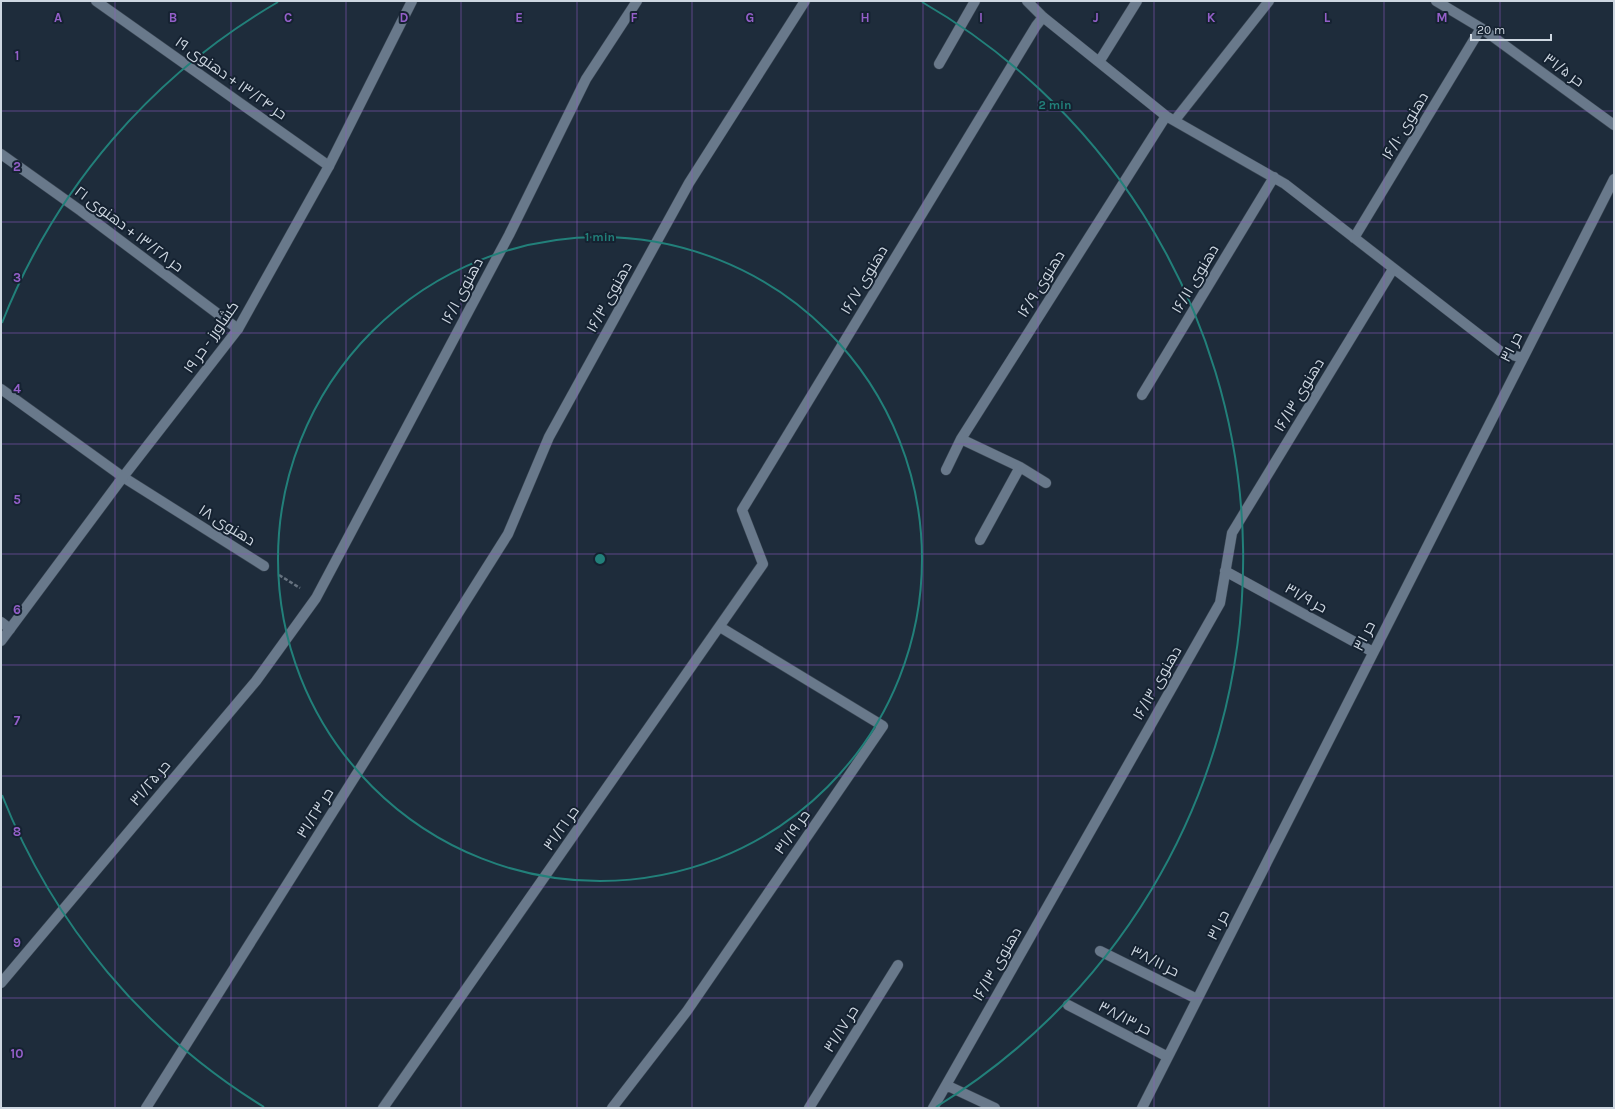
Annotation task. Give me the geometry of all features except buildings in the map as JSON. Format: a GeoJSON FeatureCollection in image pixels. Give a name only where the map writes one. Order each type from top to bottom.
{"type":"FeatureCollection","features":[{"type":"Feature","properties":{"kind":"street","name":"حر ۱۳/۲۴ + دهنوی ۱۹"},"geometry":{"type":"LineString","coordinates":[[96,1],[329,166]]}},
{"type":"Feature","properties":{"kind":"street","name":"کشاورز - حر ۱۹"},"geometry":{"type":"LineString","coordinates":[[1,641],[123,478],[238,329],[329,166],[412,1]]}},
{"type":"Feature","properties":{"kind":"street","name":"دهنوی ۱۶/۱"},"geometry":{"type":"LineString","coordinates":[[316,598],[509,235],[586,79],[637,1]]}},
{"type":"Feature","properties":{"kind":"street","name":"دهنوی ۱۶/۳"},"geometry":{"type":"LineString","coordinates":[[508,534],[549,437],[689,183],[805,1]]}},
{"type":"Feature","properties":{"kind":"street"},"geometry":{"type":"LineString","coordinates":[[939,64],[975,1]]}},
{"type":"Feature","properties":{"kind":"street"},"geometry":{"type":"LineString","coordinates":[[1027,1],[1043,17],[1166,116],[1274,177],[1500,351],[1522,358]]}},
{"type":"Feature","properties":{"kind":"street"},"geometry":{"type":"LineString","coordinates":[[1099,62],[1137,1]]}},
{"type":"Feature","properties":{"kind":"street"},"geometry":{"type":"LineString","coordinates":[[1175,120],[1269,1]]}},
{"type":"Feature","properties":{"kind":"street","name":"حر ۳۱/۵"},"geometry":{"type":"LineString","coordinates":[[1436,1],[1481,28],[1614,125]]}},
{"type":"Feature","properties":{"kind":"street","name":"دهنوی ۱۶/۷"},"geometry":{"type":"LineString","coordinates":[[764,564],[742,510],[1036,26],[1043,17]]}},
{"type":"Feature","properties":{"kind":"street","name":"دهنوی ۱۶/۱۰"},"geometry":{"type":"LineString","coordinates":[[1354,238],[1481,28]]}},
{"type":"Feature","properties":{"kind":"street","name":"دهنوی ۱۶/۹"},"geometry":{"type":"LineString","coordinates":[[946,470],[961,439],[1166,116]]}},
{"type":"Feature","properties":{"kind":"street","name":"حر ۱۳/۲۸ + دهنوی ۲۱"},"geometry":{"type":"LineString","coordinates":[[1,154],[81,211],[238,329]]}},
{"type":"Feature","properties":{"kind":"street","name":"دهنوی ۱۶/۱۱"},"geometry":{"type":"LineString","coordinates":[[1142,395],[1274,177]]}},
{"type":"Feature","properties":{"kind":"street","name":"حر ۳۱"},"geometry":{"type":"LineString","coordinates":[[1142,1108],[1614,179]]}},
{"type":"Feature","properties":{"kind":"street","name":"دهنوی ۱۶/۱۳"},"geometry":{"type":"LineString","coordinates":[[933,1108],[1220,603],[1232,533],[1393,269]]}},
{"type":"Feature","properties":{"kind":"street","name":"دهنوی ۱۸"},"geometry":{"type":"LineString","coordinates":[[1,389],[123,478],[264,566]]}},
{"type":"Feature","properties":{"kind":"street"},"geometry":{"type":"LineString","coordinates":[[961,439],[1020,467],[1046,483]]}},
{"type":"Feature","properties":{"kind":"street"},"geometry":{"type":"LineString","coordinates":[[980,540],[1020,467]]}},
{"type":"Feature","properties":{"kind":"street","name":"حر ۳۱/۲۳"},"geometry":{"type":"LineString","coordinates":[[146,1108],[508,534]]}},
{"type":"Feature","properties":{"kind":"street","name":"حر ۳۱/۲۱"},"geometry":{"type":"LineString","coordinates":[[383,1108],[764,564]]}},
{"type":"Feature","properties":{"kind":"street","name":"حر ۳۱/۹"},"geometry":{"type":"LineString","coordinates":[[1225,571],[1373,652]]}},
{"type":"Feature","properties":{"kind":"street","name":"حر ۳۱/۲۵"},"geometry":{"type":"LineString","coordinates":[[1,983],[256,681],[316,598]]}},
{"type":"Feature","properties":{"kind":"street"},"geometry":{"type":"LineString","coordinates":[[1,622],[10,629]]}},
{"type":"Feature","properties":{"kind":"street","name":"حر ۳۱/۱۹"},"geometry":{"type":"LineString","coordinates":[[612,1108],[687,1011],[883,726],[720,626]]}},
{"type":"Feature","properties":{"kind":"street","name":"حر ۳۸/۱۱"},"geometry":{"type":"LineString","coordinates":[[1100,951],[1197,999]]}},
{"type":"Feature","properties":{"kind":"street","name":"حر ۳۱/۱۷"},"geometry":{"type":"LineString","coordinates":[[809,1108],[898,965]]}},
{"type":"Feature","properties":{"kind":"street","name":"حر ۳۸/۱۳"},"geometry":{"type":"LineString","coordinates":[[1068,1005],[1168,1057]]}},
{"type":"Feature","properties":{"kind":"street"},"geometry":{"type":"LineString","coordinates":[[946,1085],[995,1108]]}},
{"type":"Feature","properties":{"kind":"path"},"geometry":{"type":"LineString","coordinates":[[264,566],[316,598]]}}]}
